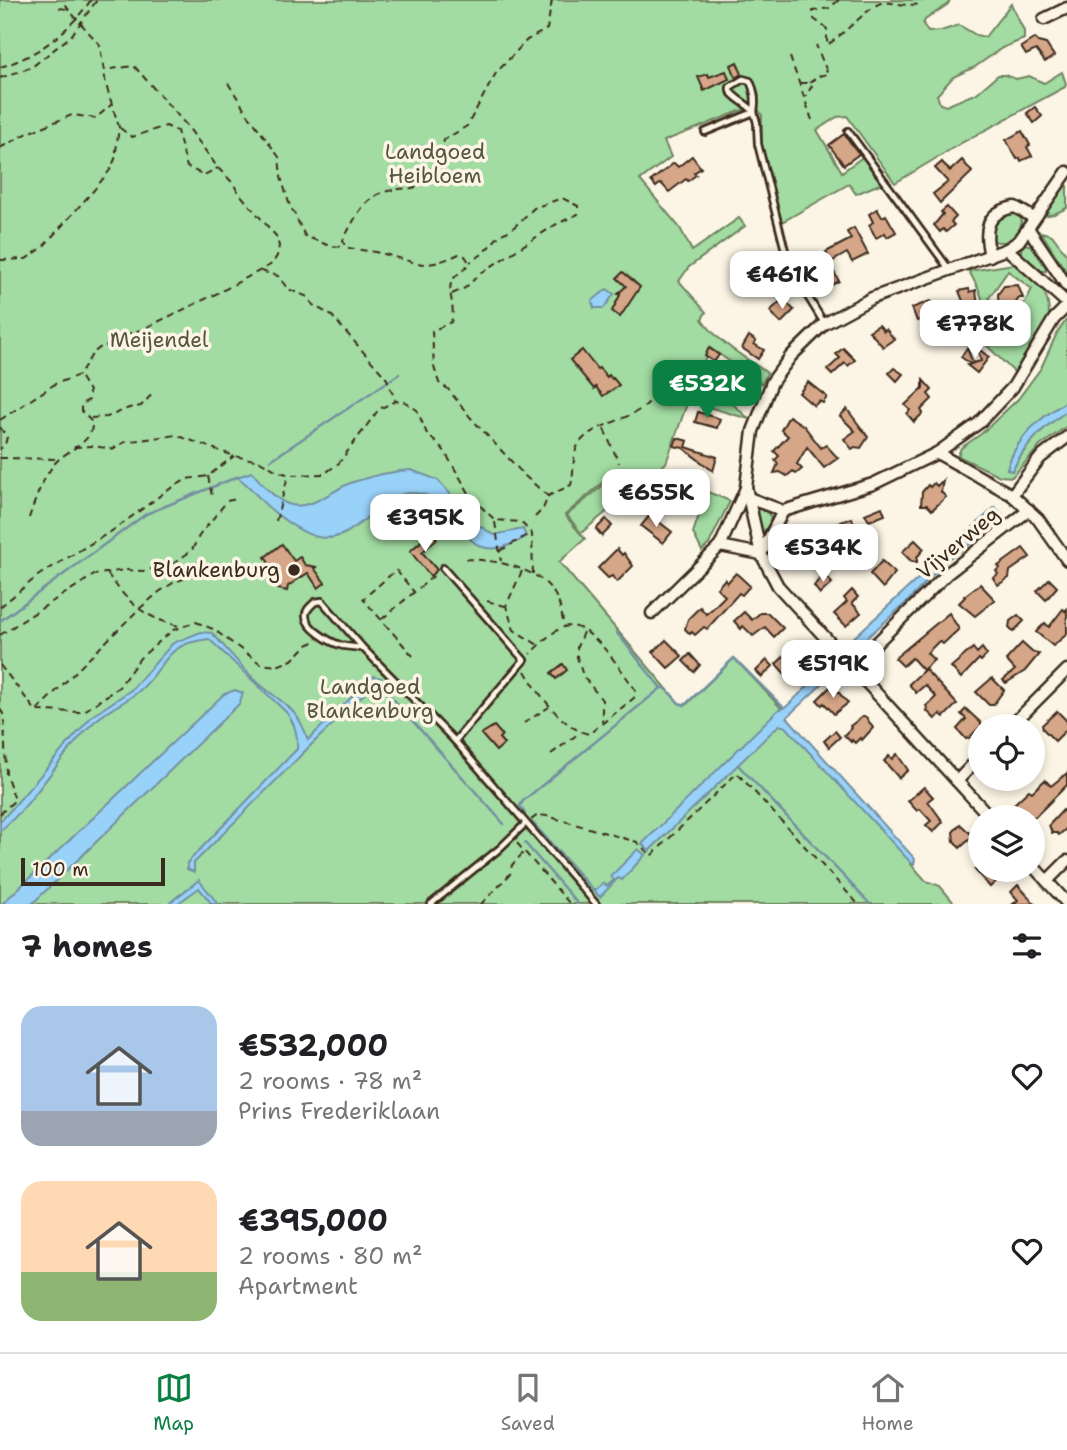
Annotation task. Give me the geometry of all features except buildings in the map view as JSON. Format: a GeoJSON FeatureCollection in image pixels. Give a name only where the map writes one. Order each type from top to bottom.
{"type":"FeatureCollection","features":[{"type":"Feature","properties":{"kind":"street"},"geometry":{"type":"LineString","coordinates":[[1044,19],[1067,8]]}},
{"type":"Feature","properties":{"kind":"street"},"geometry":{"type":"LineString","coordinates":[[652,613],[720,546],[746,492],[753,430],[772,382],[791,356],[824,324],[872,298],[1007,249],[1018,241],[1067,172]]}},
{"type":"Feature","properties":{"kind":"street"},"geometry":{"type":"LineString","coordinates":[[990,256],[986,232],[988,224],[996,214],[1015,207],[1034,218]]}},
{"type":"Feature","properties":{"kind":"street"},"geometry":{"type":"LineString","coordinates":[[1028,228],[1067,286]]}},
{"type":"Feature","properties":{"kind":"street"},"geometry":{"type":"LineString","coordinates":[[746,492],[783,511],[873,484],[937,453],[979,423],[1013,387],[1054,319],[1067,304],[1007,249]]}},
{"type":"Feature","properties":{"kind":"street","name":"Vijverweg"},"geometry":{"type":"LineString","coordinates":[[1012,495],[1040,458],[1067,437]]}},
{"type":"Feature","properties":{"kind":"street"},"geometry":{"type":"LineString","coordinates":[[937,453],[1012,495],[1029,510],[1067,560]]}},
{"type":"Feature","properties":{"kind":"street"},"geometry":{"type":"LineString","coordinates":[[746,492],[761,554],[778,586],[978,805]]}},
{"type":"Feature","properties":{"kind":"street","name":"Vijverweg"},"geometry":{"type":"LineString","coordinates":[[852,667],[948,573],[1029,510]]}},
{"type":"Feature","properties":{"kind":"street"},"geometry":{"type":"LineString","coordinates":[[761,554],[783,511]]}},
{"type":"Feature","properties":{"kind":"street"},"geometry":{"type":"LineString","coordinates":[[720,546],[761,554]]}},
{"type":"Feature","properties":{"kind":"street"},"geometry":{"type":"LineString","coordinates":[[1023,714],[1067,670]]}},
{"type":"Feature","properties":{"kind":"street"},"geometry":{"type":"LineString","coordinates":[[957,781],[968,770]]}},
{"type":"Feature","properties":{"kind":"street"},"geometry":{"type":"LineString","coordinates":[[1067,861],[1047,881],[1067,903]]}},
{"type":"Feature","properties":{"kind":"lane"},"geometry":{"type":"LineString","coordinates":[[754,112],[756,98],[750,81],[743,79],[736,82],[730,87],[730,91],[734,97],[747,103],[754,112],[758,144],[789,266],[824,324]]}},
{"type":"Feature","properties":{"kind":"lane"},"geometry":{"type":"LineString","coordinates":[[705,132],[754,112]]}},
{"type":"Feature","properties":{"kind":"lane"},"geometry":{"type":"LineString","coordinates":[[848,131],[950,269]]}},
{"type":"Feature","properties":{"kind":"lane"},"geometry":{"type":"LineString","coordinates":[[443,568],[522,662],[455,741]]}},
{"type":"Feature","properties":{"kind":"lane"},"geometry":{"type":"LineString","coordinates":[[363,648],[339,645],[325,637],[309,624],[307,609],[315,602],[322,601],[363,648],[455,741],[596,904]]}},
{"type":"Feature","properties":{"kind":"lane"},"geometry":{"type":"LineString","coordinates":[[431,904],[525,824]]}},
{"type":"Feature","properties":{"kind":"path"},"geometry":{"type":"LineString","coordinates":[[0,260],[26,259],[42,248],[94,190],[115,159],[120,127],[103,70],[100,45],[75,18],[64,0]]}},
{"type":"Feature","properties":{"kind":"path"},"geometry":{"type":"LineString","coordinates":[[0,68],[40,50],[91,0]]}},
{"type":"Feature","properties":{"kind":"path"},"geometry":{"type":"LineString","coordinates":[[0,78],[32,67],[71,36],[97,0]]}},
{"type":"Feature","properties":{"kind":"path"},"geometry":{"type":"LineString","coordinates":[[345,247],[343,240],[362,207],[382,191],[415,188],[441,156],[444,140],[467,126],[496,73],[527,40],[547,29],[552,0]]}},
{"type":"Feature","properties":{"kind":"path"},"geometry":{"type":"LineString","coordinates":[[839,0],[829,8],[813,10],[814,19],[827,29],[827,45],[877,3],[907,6],[920,4],[922,0]]}},
{"type":"Feature","properties":{"kind":"path"},"geometry":{"type":"LineString","coordinates":[[59,8],[68,9]]}},
{"type":"Feature","properties":{"kind":"path"},"geometry":{"type":"LineString","coordinates":[[799,83],[809,83],[828,74],[816,45]]}},
{"type":"Feature","properties":{"kind":"path"},"geometry":{"type":"LineString","coordinates":[[790,57],[812,120]]}},
{"type":"Feature","properties":{"kind":"path"},"geometry":{"type":"LineString","coordinates":[[0,449],[5,446],[7,437],[0,427],[1,420],[55,384],[79,375],[93,353],[102,346],[117,345],[130,332],[141,330],[261,271],[272,264],[277,256],[279,246],[276,236],[134,65],[103,70]]}},
{"type":"Feature","properties":{"kind":"path"},"geometry":{"type":"LineString","coordinates":[[228,83],[279,157],[285,190],[305,236],[330,246],[385,254],[415,264],[440,263],[459,254],[465,256],[469,262]]}},
{"type":"Feature","properties":{"kind":"path"},"geometry":{"type":"LineString","coordinates":[[804,97],[812,86],[809,83]]}},
{"type":"Feature","properties":{"kind":"path"},"geometry":{"type":"LineString","coordinates":[[0,148],[72,115],[96,118],[113,103]]}},
{"type":"Feature","properties":{"kind":"path"},"geometry":{"type":"LineString","coordinates":[[120,127],[132,137],[166,126],[177,131],[187,167],[204,175],[218,168]]}},
{"type":"Feature","properties":{"kind":"path"},"geometry":{"type":"LineString","coordinates":[[452,294],[466,288],[481,273],[555,225],[578,214],[578,206],[562,198],[534,208],[511,230],[501,234],[481,255],[469,262],[466,269],[455,276],[450,285],[454,315],[451,322],[432,331],[434,367],[439,383],[448,389],[470,417],[526,477],[548,496]]}},
{"type":"Feature","properties":{"kind":"path"},"geometry":{"type":"LineString","coordinates":[[261,271],[278,276],[288,289],[308,297],[313,305],[332,316],[387,379],[396,401]]}},
{"type":"Feature","properties":{"kind":"path"},"geometry":{"type":"LineString","coordinates":[[29,518],[45,480],[59,459],[91,433],[92,422],[81,411],[81,404],[89,400],[89,391],[79,375]]}},
{"type":"Feature","properties":{"kind":"path"},"geometry":{"type":"LineString","coordinates":[[90,418],[107,417],[141,406],[154,392]]}},
{"type":"Feature","properties":{"kind":"path"},"geometry":{"type":"LineString","coordinates":[[535,517],[543,509],[548,496],[572,485],[575,455],[580,442],[649,403],[653,397]]}},
{"type":"Feature","properties":{"kind":"path"},"geometry":{"type":"LineString","coordinates":[[74,447],[113,449],[125,442],[176,435],[234,456],[260,461],[288,475],[324,474],[339,463],[379,410],[396,401],[405,402],[417,410],[427,434],[443,449],[465,489],[495,520],[521,522],[531,533],[533,576]]}},
{"type":"Feature","properties":{"kind":"path"},"geometry":{"type":"LineString","coordinates":[[603,428],[619,463]]}},
{"type":"Feature","properties":{"kind":"path"},"geometry":{"type":"LineString","coordinates":[[0,607],[38,575],[115,529],[187,478],[208,476],[234,456]]}},
{"type":"Feature","properties":{"kind":"path"},"geometry":{"type":"LineString","coordinates":[[0,458],[59,459]]}},
{"type":"Feature","properties":{"kind":"path"},"geometry":{"type":"LineString","coordinates":[[276,521],[288,475]]}},
{"type":"Feature","properties":{"kind":"path"},"geometry":{"type":"LineString","coordinates":[[208,476],[212,496]]}},
{"type":"Feature","properties":{"kind":"path"},"geometry":{"type":"LineString","coordinates":[[0,635],[94,575],[144,571],[173,564],[192,550],[199,536],[227,501],[236,499]]}},
{"type":"Feature","properties":{"kind":"path"},"geometry":{"type":"LineString","coordinates":[[495,520],[501,562]]}},
{"type":"Feature","properties":{"kind":"path"},"geometry":{"type":"LineString","coordinates":[[499,551],[531,533]]}},
{"type":"Feature","properties":{"kind":"path"},"geometry":{"type":"LineString","coordinates":[[466,559],[501,562],[533,576],[557,598],[565,627]]}},
{"type":"Feature","properties":{"kind":"path"},"geometry":{"type":"LineString","coordinates":[[36,711],[138,610],[173,583],[219,564]]}},
{"type":"Feature","properties":{"kind":"path"},"geometry":{"type":"LineString","coordinates":[[381,620],[443,568]]}},
{"type":"Feature","properties":{"kind":"path"},"geometry":{"type":"LineString","coordinates":[[413,656],[363,599],[396,570],[414,592]]}},
{"type":"Feature","properties":{"kind":"path"},"geometry":{"type":"LineString","coordinates":[[522,570],[506,606],[514,631],[538,645]]}},
{"type":"Feature","properties":{"kind":"path"},"geometry":{"type":"LineString","coordinates":[[107,573],[120,592],[138,610],[180,627]]}},
{"type":"Feature","properties":{"kind":"path"},"geometry":{"type":"LineString","coordinates":[[486,601],[506,606]]}},
{"type":"Feature","properties":{"kind":"path"},"geometry":{"type":"LineString","coordinates":[[36,711],[83,712],[119,687],[140,658],[180,627],[196,622],[213,629],[261,664],[277,666],[292,660],[306,646],[325,637]]}},
{"type":"Feature","properties":{"kind":"path"},"geometry":{"type":"LineString","coordinates":[[576,626],[603,646],[635,689],[634,698],[589,734],[580,732],[549,707],[522,662],[538,645],[565,627],[576,626]]}},
{"type":"Feature","properties":{"kind":"path"},"geometry":{"type":"LineString","coordinates":[[583,632],[577,647],[577,657],[583,676],[602,700],[602,723]]}},
{"type":"Feature","properties":{"kind":"path"},"geometry":{"type":"LineString","coordinates":[[0,665],[36,711]]}},
{"type":"Feature","properties":{"kind":"path"},"geometry":{"type":"LineString","coordinates":[[524,723],[549,707]]}},
{"type":"Feature","properties":{"kind":"path"},"geometry":{"type":"LineString","coordinates":[[0,709],[4,715],[6,774],[16,800],[0,814]]}},
{"type":"Feature","properties":{"kind":"path"},"geometry":{"type":"LineString","coordinates":[[551,754],[580,732]]}},
{"type":"Feature","properties":{"kind":"path"},"geometry":{"type":"LineString","coordinates":[[0,746],[5,740]]}},
{"type":"Feature","properties":{"kind":"path"},"geometry":{"type":"LineString","coordinates":[[525,824],[538,815],[547,816],[637,842],[650,856],[737,773],[858,904]]}},
{"type":"Feature","properties":{"kind":"path"},"geometry":{"type":"LineString","coordinates":[[512,836],[570,904]]}},
{"type":"Feature","properties":{"kind":"path"},"geometry":{"type":"LineString","coordinates":[[481,904],[510,874],[512,865],[524,852]]}},
{"type":"Feature","properties":{"kind":"green space"},"geometry":{"type":"Polygon","coordinates":[[[0,0],[950,0],[925,20],[923,24],[928,32],[959,25],[985,37],[1011,4],[1024,31],[1024,39],[1002,48],[975,67],[953,77],[937,95],[940,104],[946,106],[977,93],[998,75],[1016,79],[1029,76],[1044,83],[1062,72],[1065,87],[963,142],[895,183],[847,116],[837,117],[817,130],[842,172],[864,156],[882,183],[856,194],[849,184],[782,222],[761,149],[762,115],[755,105],[664,141],[671,157],[640,180],[680,228],[692,251],[739,218],[745,226],[689,267],[679,281],[706,312],[702,319],[715,335],[767,373],[762,384],[709,347],[699,378],[700,388],[734,405],[749,419],[688,401],[666,463],[659,469],[698,499],[703,490],[730,501],[709,544],[702,551],[693,533],[700,512],[654,475],[634,492],[613,478],[608,478],[565,515],[585,539],[559,562],[679,703],[686,705],[734,658],[783,710],[788,725],[912,860],[911,864],[926,881],[940,886],[955,904],[0,904],[0,0]]]}},
{"type":"Feature","properties":{"kind":"green space"},"geometry":{"type":"Polygon","coordinates":[[[1067,180],[1067,208],[1042,216],[1067,180]]]}},
{"type":"Feature","properties":{"kind":"green space"},"geometry":{"type":"Polygon","coordinates":[[[1009,212],[1020,213],[1019,230],[1011,239],[994,241],[994,224],[1009,212]]]}},
{"type":"Feature","properties":{"kind":"green space"},"geometry":{"type":"Polygon","coordinates":[[[1041,232],[1052,235],[1067,255],[1067,273],[1041,232]]]}},
{"type":"Feature","properties":{"kind":"green space"},"geometry":{"type":"Polygon","coordinates":[[[1025,244],[1032,246],[1046,271],[1042,271],[1022,255],[1021,249],[1025,244]]]}},
{"type":"Feature","properties":{"kind":"green space"},"geometry":{"type":"Polygon","coordinates":[[[1014,264],[1040,286],[1049,308],[1049,319],[1015,373],[976,335],[971,325],[975,321],[982,326],[987,325],[986,309],[992,309],[1014,323],[1032,289],[1008,271],[989,298],[992,307],[985,307],[969,271],[1014,264]]]}},
{"type":"Feature","properties":{"kind":"green space"},"geometry":{"type":"Polygon","coordinates":[[[1067,319],[1067,401],[1048,414],[1023,438],[1007,469],[1012,471],[1035,437],[1067,411],[1067,426],[1040,446],[1012,477],[1000,476],[958,455],[961,448],[981,434],[1018,399],[1041,368],[1057,333],[1067,319]]]}},
{"type":"Feature","properties":{"kind":"green space"},"geometry":{"type":"Polygon","coordinates":[[[607,482],[622,499],[581,533],[567,515],[607,482]]]}},
{"type":"Feature","properties":{"kind":"green space"},"geometry":{"type":"Polygon","coordinates":[[[759,508],[764,509],[771,517],[763,533],[760,532],[757,517],[759,508]]]}},
{"type":"Feature","properties":{"kind":"water"},"geometry":{"type":"Polygon","coordinates":[[[607,289],[614,294],[604,308],[594,308],[592,301],[607,289]]]}},
{"type":"Feature","properties":{"kind":"water"},"geometry":{"type":"Polygon","coordinates":[[[1067,401],[1067,411],[1035,437],[1012,471],[1007,469],[1011,457],[1030,429],[1067,401]]]}},
{"type":"Feature","properties":{"kind":"water"},"geometry":{"type":"Polygon","coordinates":[[[411,470],[438,480],[477,524],[494,535],[523,529],[526,537],[504,547],[488,548],[476,543],[466,534],[437,501],[422,494],[407,493],[394,498],[346,533],[333,537],[318,537],[285,520],[237,477],[252,472],[279,499],[296,506],[321,499],[353,482],[411,470]]]}},
{"type":"Feature","properties":{"kind":"water"},"geometry":{"type":"Polygon","coordinates":[[[995,507],[1003,515],[1001,519],[949,558],[908,601],[861,643],[849,642],[922,575],[922,569],[932,560],[939,559],[995,507]]]}},
{"type":"Feature","properties":{"kind":"water"},"geometry":{"type":"Polygon","coordinates":[[[201,632],[212,633],[254,679],[293,711],[308,740],[373,676],[381,678],[194,863],[194,872],[187,869],[187,863],[297,749],[295,729],[286,712],[209,639],[182,646],[174,651],[139,691],[96,720],[25,806],[0,831],[0,822],[92,716],[131,690],[173,643],[201,632]]]}},
{"type":"Feature","properties":{"kind":"water"},"geometry":{"type":"Polygon","coordinates":[[[832,663],[837,670],[787,717],[915,859],[914,864],[786,727],[779,725],[649,851],[642,844],[778,710],[786,707],[832,663]]]}},
{"type":"Feature","properties":{"kind":"water"},"geometry":{"type":"Polygon","coordinates":[[[235,690],[243,693],[239,704],[32,904],[2,904],[224,694],[235,690]]]}},
{"type":"Feature","properties":{"kind":"water"},"geometry":{"type":"Polygon","coordinates":[[[638,849],[645,855],[622,880],[618,878],[600,897],[594,891],[603,883],[607,886],[614,880],[611,876],[638,849]]]}},
{"type":"Feature","properties":{"kind":"water"},"geometry":{"type":"Polygon","coordinates":[[[199,880],[218,904],[212,904],[199,888],[177,904],[168,904],[199,880]]]}},
{"type":"Feature","properties":{"kind":"waterway"},"geometry":{"type":"LineString","coordinates":[[271,460],[399,374]]}},
{"type":"Feature","properties":{"kind":"waterway"},"geometry":{"type":"LineString","coordinates":[[0,621],[146,514],[237,477]]}},
{"type":"Feature","properties":{"kind":"waterway"},"geometry":{"type":"LineString","coordinates":[[617,633],[661,688]]}},
{"type":"Feature","properties":{"kind":"waterway"},"geometry":{"type":"LineString","coordinates":[[525,814],[520,806],[523,801],[661,688],[665,688],[679,703],[685,705],[734,658],[784,708]]}},
{"type":"Feature","properties":{"kind":"waterway"},"geometry":{"type":"LineString","coordinates":[[377,681],[504,824]]}},
{"type":"Feature","properties":{"kind":"waterway"},"geometry":{"type":"LineString","coordinates":[[738,765],[870,904]]}},
{"type":"Feature","properties":{"kind":"waterway"},"geometry":{"type":"LineString","coordinates":[[532,822],[594,891]]}},
{"type":"Feature","properties":{"kind":"waterway"},"geometry":{"type":"LineString","coordinates":[[525,843],[578,904]]}},
{"type":"Feature","properties":{"kind":"place","name":"Blankenburg"},"geometry":{"type":"Point","coordinates":[294,570]}},
{"type":"Feature","properties":{"kind":"park label","name":"Landgoed Heibloem"},"geometry":{"type":"Point","coordinates":[435,164]}},
{"type":"Feature","properties":{"kind":"park label","name":"Meijendel"},"geometry":{"type":"Point","coordinates":[159,340]}},
{"type":"Feature","properties":{"kind":"park label","name":"Landgoed Blankenburg"},"geometry":{"type":"Point","coordinates":[370,699]}}]}
